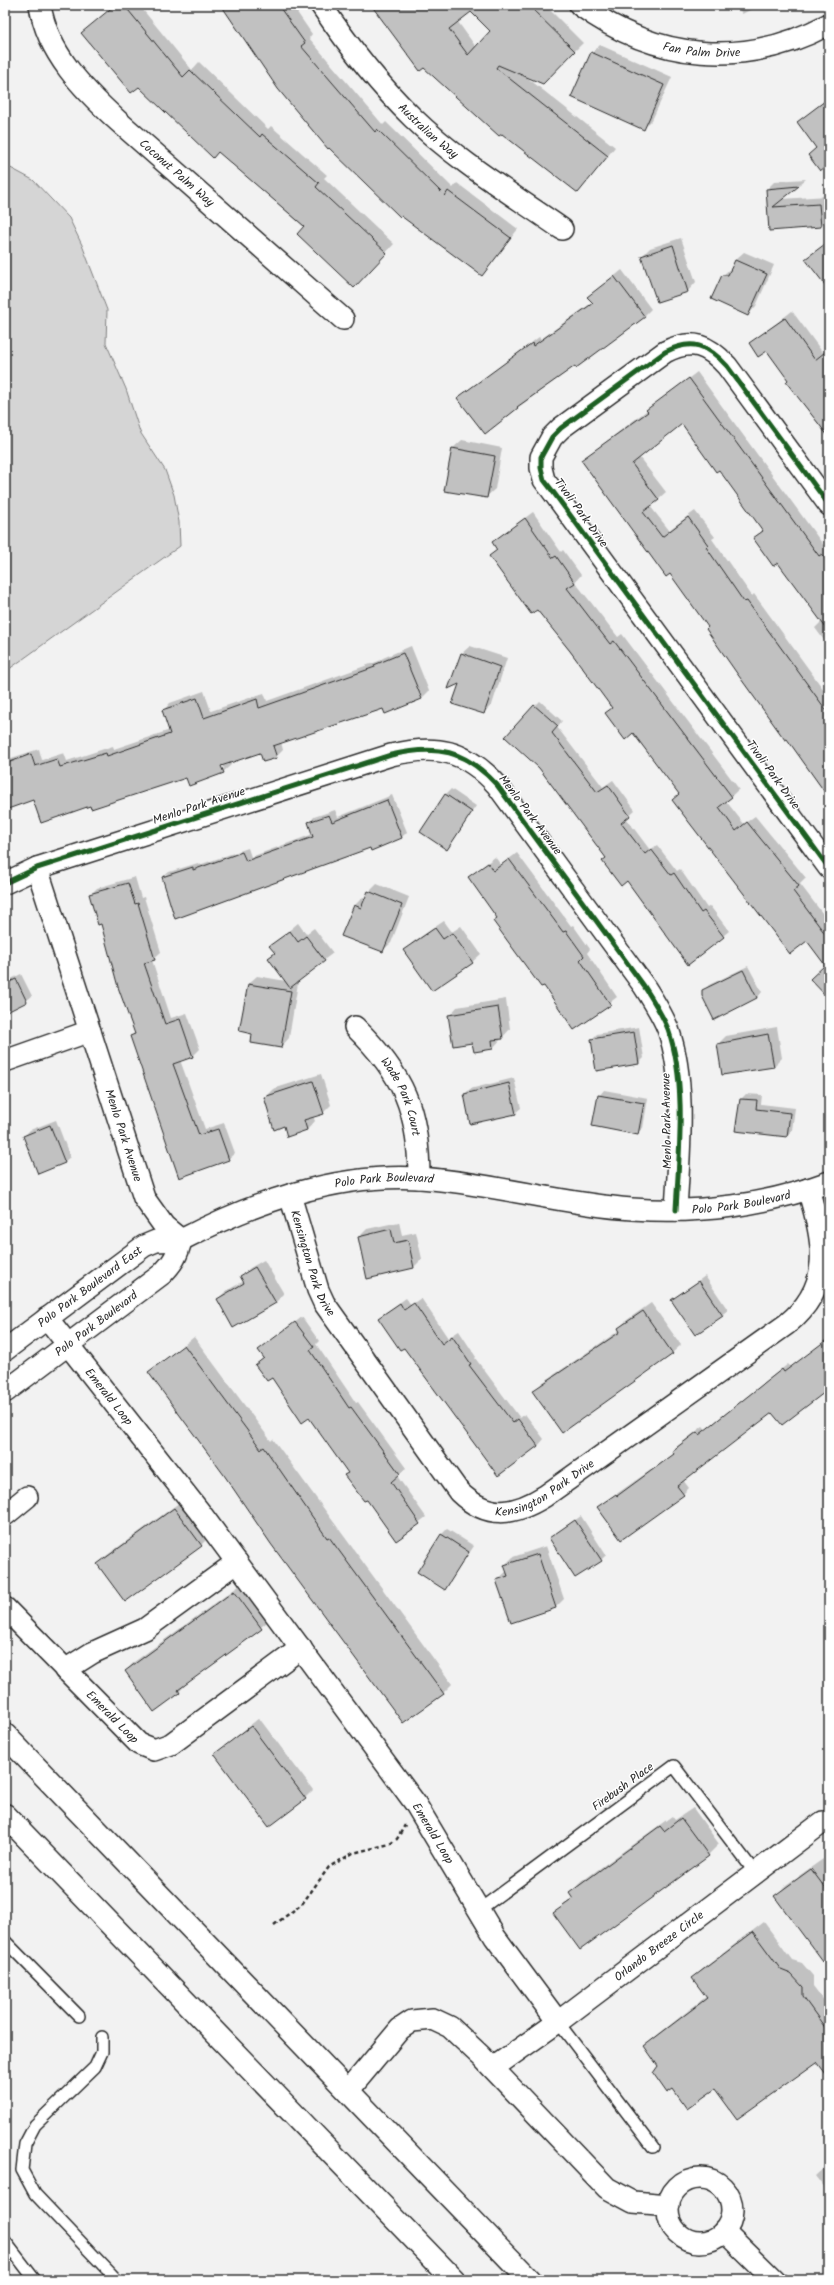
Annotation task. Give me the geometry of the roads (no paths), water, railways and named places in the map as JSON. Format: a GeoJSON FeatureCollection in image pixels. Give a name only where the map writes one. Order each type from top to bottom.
{"type":"FeatureCollection","features":[{"type":"Feature","properties":{"kind":"highway"},"geometry":{"type":"LineString","coordinates":[[5,1735],[530,2280]]}},
{"type":"Feature","properties":{"kind":"highway"},"geometry":{"type":"LineString","coordinates":[[5,1815],[454,2280]]}},
{"type":"Feature","properties":{"kind":"street","name":"Coconut Palm Way"},"geometry":{"type":"LineString","coordinates":[[40,5],[52,43],[74,76],[92,97],[343,319]]}},
{"type":"Feature","properties":{"kind":"street","name":"Australian Way"},"geometry":{"type":"LineString","coordinates":[[320,5],[375,77],[414,119],[476,170],[562,230]]}},
{"type":"Feature","properties":{"kind":"street","name":"Fan Palm Drive"},"geometry":{"type":"LineString","coordinates":[[580,5],[599,18],[638,37],[679,50],[700,53],[721,54],[761,50],[796,40],[829,24]]}},
{"type":"Feature","properties":{"kind":"street","name":"Tivoli Park Drive"},"geometry":{"type":"LineString","coordinates":[[829,505],[727,366],[709,349],[698,345],[688,344],[676,346],[665,352],[561,428],[549,442],[541,457],[543,474],[551,489],[829,868]]}},
{"type":"Feature","properties":{"kind":"street","name":"Menlo Park Avenue"},"geometry":{"type":"LineString","coordinates":[[181,1240],[164,1226],[149,1208],[144,1198],[37,868],[391,755],[426,749],[442,750],[458,755],[486,773],[497,785],[639,980],[661,1014],[672,1042],[678,1097],[676,1210]]}},
{"type":"Feature","properties":{"kind":"street"},"geometry":{"type":"LineString","coordinates":[[5,883],[37,868]]}},
{"type":"Feature","properties":{"kind":"street","name":"Wade Park Court"},"geometry":{"type":"LineString","coordinates":[[355,1027],[386,1062],[408,1100],[418,1134],[419,1178]]}},
{"type":"Feature","properties":{"kind":"street"},"geometry":{"type":"LineString","coordinates":[[5,1061],[90,1031]]}},
{"type":"Feature","properties":{"kind":"street","name":"Polo Park Boulevard"},"geometry":{"type":"LineString","coordinates":[[5,1392],[162,1274],[172,1264],[178,1253],[181,1240],[236,1213],[314,1188],[363,1180],[419,1178],[494,1186],[611,1207],[676,1210],[747,1204],[808,1189],[829,1182]]}},
{"type":"Feature","properties":{"kind":"street","name":"Kensington Park Drive"},"geometry":{"type":"LineString","coordinates":[[290,1195],[318,1290],[339,1327],[459,1492],[478,1506],[491,1511],[505,1512],[519,1510],[545,1496],[792,1321],[804,1310],[817,1292],[824,1269],[823,1244],[808,1189]]}},
{"type":"Feature","properties":{"kind":"street"},"geometry":{"type":"LineString","coordinates":[[144,1246],[151,1222],[149,1208]]}},
{"type":"Feature","properties":{"kind":"street","name":"Polo Park Boulevard East"},"geometry":{"type":"LineString","coordinates":[[5,1350],[144,1246],[156,1241],[181,1240]]}},
{"type":"Feature","properties":{"kind":"street","name":"Emerald Loop"},"geometry":{"type":"LineString","coordinates":[[47,1318],[237,1562],[415,1803],[495,1937],[558,2022]]}},
{"type":"Feature","properties":{"kind":"street"},"geometry":{"type":"LineString","coordinates":[[5,1515],[28,1497]]}},
{"type":"Feature","properties":{"kind":"street"},"geometry":{"type":"LineString","coordinates":[[65,1670],[92,1653],[145,1629],[237,1562]]}},
{"type":"Feature","properties":{"kind":"street","name":"Emerald Loop"},"geometry":{"type":"LineString","coordinates":[[5,1608],[138,1744],[154,1750],[171,1744],[301,1648]]}},
{"type":"Feature","properties":{"kind":"street","name":"Orlando Breeze Circle"},"geometry":{"type":"LineString","coordinates":[[493,2068],[558,2022],[756,1874],[827,1824]]}},
{"type":"Feature","properties":{"kind":"street"},"geometry":{"type":"LineString","coordinates":[[348,2091],[400,2029],[412,2021],[433,2019],[450,2027],[493,2068],[607,2188],[633,2202],[669,2205]]}},
{"type":"Feature","properties":{"kind":"street"},"geometry":{"type":"LineString","coordinates":[[699,2178],[709,2179],[719,2184],[727,2191],[731,2201],[732,2212],[730,2222],[724,2231],[716,2238],[706,2242],[686,2239],[672,2225],[669,2205],[672,2194],[679,2186],[688,2180],[699,2178]]}},
{"type":"Feature","properties":{"kind":"street"},"geometry":{"type":"LineString","coordinates":[[724,2231],[774,2280]]}},
{"type":"Feature","properties":{"kind":"lane","name":"Firebush Place"},"geometry":{"type":"LineString","coordinates":[[479,1910],[674,1766],[756,1874]]}},
{"type":"Feature","properties":{"kind":"lane"},"geometry":{"type":"LineString","coordinates":[[5,1941],[79,2016]]}},
{"type":"Feature","properties":{"kind":"lane"},"geometry":{"type":"LineString","coordinates":[[558,2022],[653,2147]]}},
{"type":"Feature","properties":{"kind":"lane"},"geometry":{"type":"LineString","coordinates":[[102,2038],[102,2052],[95,2067],[36,2125],[25,2144],[22,2170],[35,2194],[117,2280]]}},
{"type":"Feature","properties":{"kind":"lane"},"geometry":{"type":"LineString","coordinates":[[5,2241],[35,2280]]}}]}
